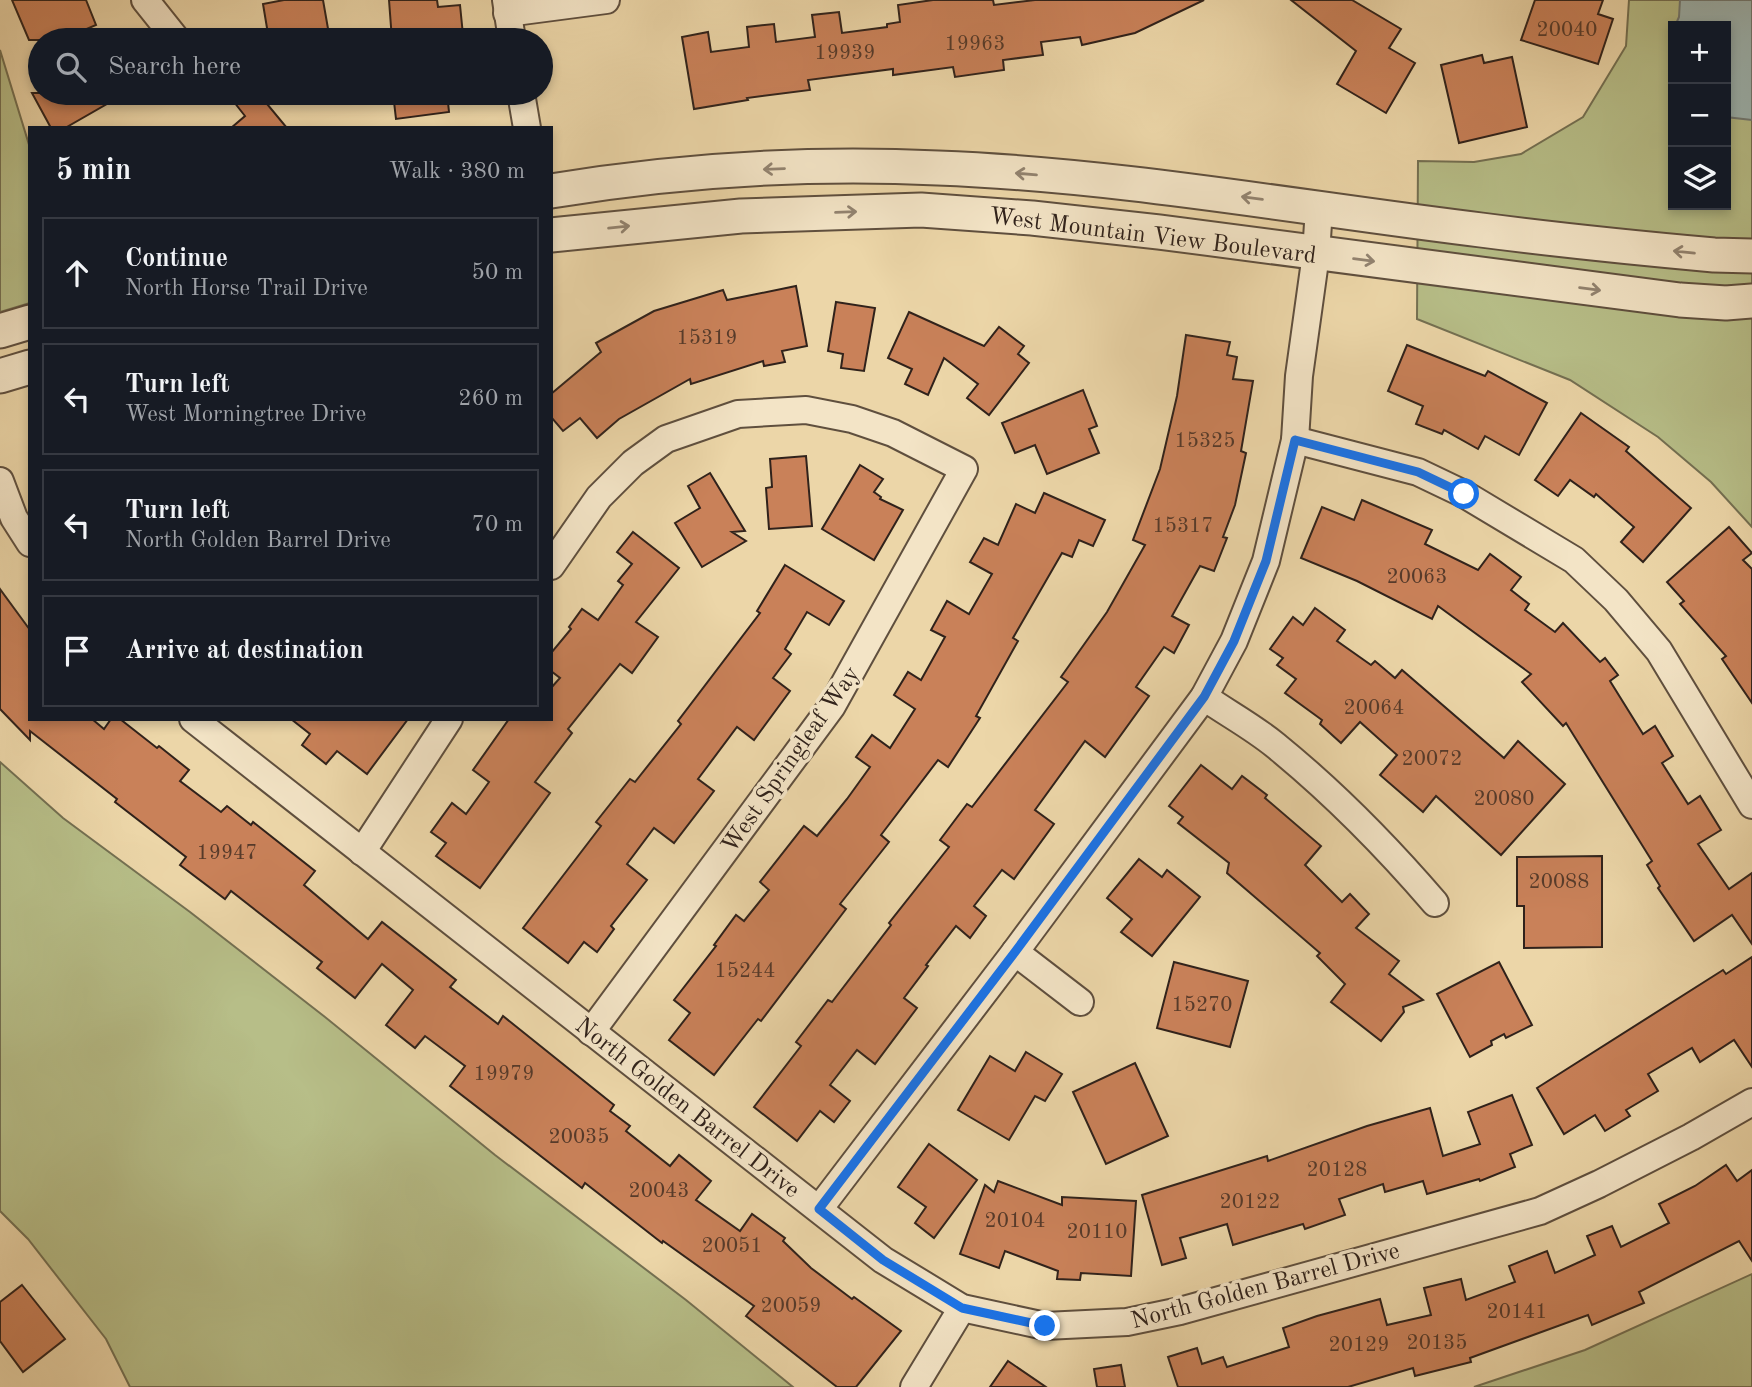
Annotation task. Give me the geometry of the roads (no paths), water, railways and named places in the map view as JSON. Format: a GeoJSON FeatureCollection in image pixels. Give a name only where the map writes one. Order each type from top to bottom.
{"type":"FeatureCollection","features":[{"type":"Feature","properties":{"kind":"street"},"geometry":{"type":"LineString","coordinates":[[145,0],[167,28]]}},
{"type":"Feature","properties":{"kind":"street"},"geometry":{"type":"LineString","coordinates":[[510,28],[507,7],[606,0]]}},
{"type":"Feature","properties":{"kind":"street"},"geometry":{"type":"LineString","coordinates":[[523,105],[527,126]]}},
{"type":"Feature","properties":{"kind":"street","name":"West Mountain View Boulevard"},"geometry":{"type":"LineString","coordinates":[[553,191],[724,171],[937,168],[1077,178],[1480,230],[1636,248],[1752,256]]}},
{"type":"Feature","properties":{"kind":"street"},"geometry":{"type":"LineString","coordinates":[[819,1209],[1015,952],[1204,697],[1234,641],[1266,561],[1295,440],[1299,376],[1320,208]]}},
{"type":"Feature","properties":{"kind":"street","name":"West Mountain View Boulevard"},"geometry":{"type":"LineString","coordinates":[[553,235],[741,216],[921,210],[1032,218],[1680,300],[1726,303],[1752,301]]}},
{"type":"Feature","properties":{"kind":"street"},"geometry":{"type":"LineString","coordinates":[[0,331],[28,323]]}},
{"type":"Feature","properties":{"kind":"street"},"geometry":{"type":"LineString","coordinates":[[0,376],[28,369]]}},
{"type":"Feature","properties":{"kind":"street","name":"West Springleaf Way"},"geometry":{"type":"LineString","coordinates":[[553,563],[599,496],[633,463],[666,439],[738,414],[806,410],[852,419],[893,433],[964,469],[832,706],[591,1032]]}},
{"type":"Feature","properties":{"kind":"street"},"geometry":{"type":"LineString","coordinates":[[1295,440],[1418,472],[1464,494],[1574,560],[1616,600],[1659,651],[1752,805]]}},
{"type":"Feature","properties":{"kind":"street"},"geometry":{"type":"LineString","coordinates":[[0,481],[15,518],[28,540]]}},
{"type":"Feature","properties":{"kind":"street"},"geometry":{"type":"LineString","coordinates":[[1204,697],[1273,743],[1340,801],[1396,857],[1435,903]]}},
{"type":"Feature","properties":{"kind":"street","name":"North Golden Barrel Drive"},"geometry":{"type":"LineString","coordinates":[[196,721],[883,1260],[962,1308],[1045,1326],[1127,1322],[1180,1311],[1540,1210],[1599,1184],[1752,1102]]}},
{"type":"Feature","properties":{"kind":"street"},"geometry":{"type":"LineString","coordinates":[[362,852],[448,721]]}},
{"type":"Feature","properties":{"kind":"street"},"geometry":{"type":"LineString","coordinates":[[1015,952],[1080,1002]]}},
{"type":"Feature","properties":{"kind":"street"},"geometry":{"type":"LineString","coordinates":[[914,1387],[962,1308]]}},
{"type":"Feature","properties":{"kind":"water"},"geometry":{"type":"Polygon","coordinates":[[[1680,0],[1752,0],[1752,120],[1731,118],[1731,21],[1677,21],[1680,0]]]}}]}
